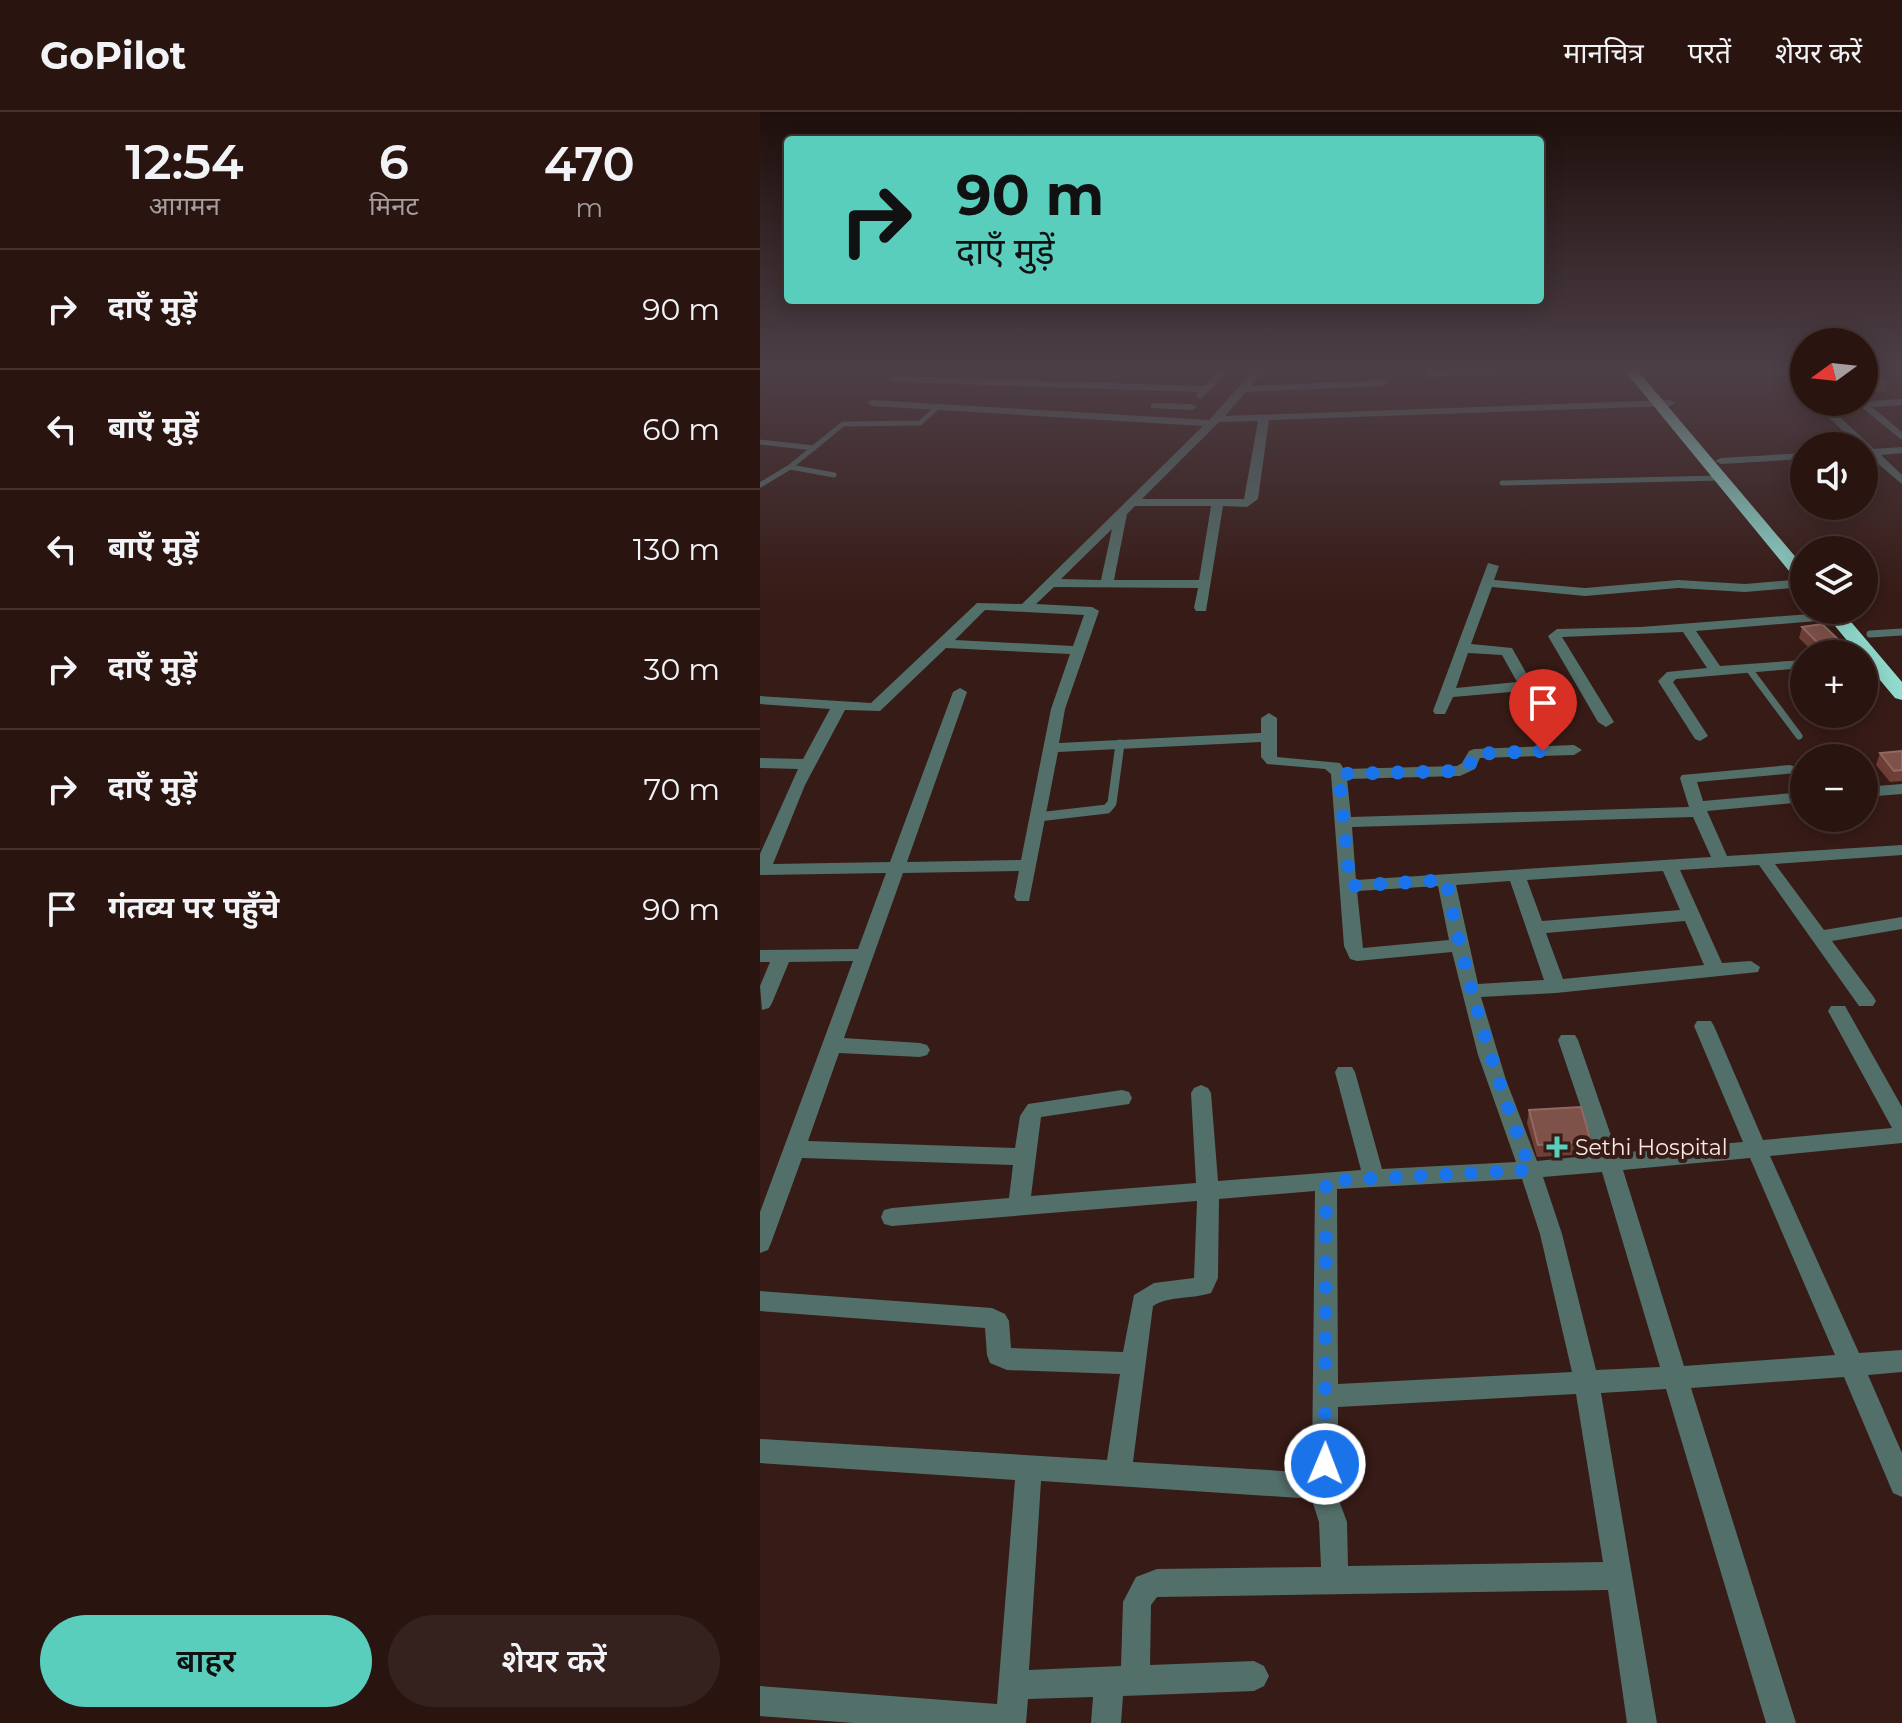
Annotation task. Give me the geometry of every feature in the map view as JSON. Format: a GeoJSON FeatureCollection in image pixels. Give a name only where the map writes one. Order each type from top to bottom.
{"type":"FeatureCollection","features":[{"type":"Feature","properties":{"kind":"highway"},"geometry":{"type":"LineString","coordinates":[[1696,446],[1790,563]]}},
{"type":"Feature","properties":{"kind":"highway"},"geometry":{"type":"LineString","coordinates":[[1706,446],[1790,541]]}},
{"type":"Feature","properties":{"kind":"highway"},"geometry":{"type":"LineString","coordinates":[[1856,624],[1870,634],[1902,671]]}},
{"type":"Feature","properties":{"kind":"highway"},"geometry":{"type":"LineString","coordinates":[[1878,669],[1902,694]]}},
{"type":"Feature","properties":{"kind":"street"},"geometry":{"type":"LineString","coordinates":[[1026,607],[1132,502],[1179,446]]}},
{"type":"Feature","properties":{"kind":"street"},"geometry":{"type":"LineString","coordinates":[[1132,502],[1236,504],[1252,499],[1260,446]]}},
{"type":"Feature","properties":{"kind":"street"},"geometry":{"type":"LineString","coordinates":[[1878,452],[1902,450]]}},
{"type":"Feature","properties":{"kind":"street"},"geometry":{"type":"LineString","coordinates":[[1721,461],[1790,457]]}},
{"type":"Feature","properties":{"kind":"street"},"geometry":{"type":"LineString","coordinates":[[1878,461],[1902,481]]}},
{"type":"Feature","properties":{"kind":"street"},"geometry":{"type":"LineString","coordinates":[[1201,608],[1217,504]]}},
{"type":"Feature","properties":{"kind":"street"},"geometry":{"type":"LineString","coordinates":[[1107,584],[1121,513]]}},
{"type":"Feature","properties":{"kind":"street"},"geometry":{"type":"LineString","coordinates":[[1440,711],[1493,566]]}},
{"type":"Feature","properties":{"kind":"street"},"geometry":{"type":"LineString","coordinates":[[1486,583],[1585,592],[1678,584],[1745,588],[1790,582]]}},
{"type":"Feature","properties":{"kind":"street"},"geometry":{"type":"LineString","coordinates":[[1052,583],[1204,584]]}},
{"type":"Feature","properties":{"kind":"street"},"geometry":{"type":"LineString","coordinates":[[760,700],[865,709],[882,704],[940,643],[982,606],[1092,611],[1058,709],[1023,897]]}},
{"type":"Feature","properties":{"kind":"street"},"geometry":{"type":"LineString","coordinates":[[1606,722],[1555,634],[1687,627],[1790,617]]}},
{"type":"Feature","properties":{"kind":"street"},"geometry":{"type":"LineString","coordinates":[[1687,627],[1716,671]]}},
{"type":"Feature","properties":{"kind":"street"},"geometry":{"type":"LineString","coordinates":[[940,643],[1077,650]]}},
{"type":"Feature","properties":{"kind":"street"},"geometry":{"type":"LineString","coordinates":[[1463,648],[1507,651],[1550,729]]}},
{"type":"Feature","properties":{"kind":"street"},"geometry":{"type":"LineString","coordinates":[[1700,736],[1665,681],[1672,675],[1790,665]]}},
{"type":"Feature","properties":{"kind":"street"},"geometry":{"type":"LineString","coordinates":[[1446,693],[1527,686]]}},
{"type":"Feature","properties":{"kind":"street"},"geometry":{"type":"LineString","coordinates":[[760,1243],[960,692]]}},
{"type":"Feature","properties":{"kind":"street"},"geometry":{"type":"LineString","coordinates":[[839,707],[808,764],[761,870],[1029,865]]}},
{"type":"Feature","properties":{"kind":"street"},"geometry":{"type":"LineString","coordinates":[[1269,718],[1269,757],[1273,761],[1325,764],[1334,766],[1339,774],[1353,946],[1357,955],[1459,945]]}},
{"type":"Feature","properties":{"kind":"street"},"geometry":{"type":"LineString","coordinates":[[1050,748],[1268,737]]}},
{"type":"Feature","properties":{"kind":"street"},"geometry":{"type":"LineString","coordinates":[[1339,774],[1460,771],[1469,766],[1474,754],[1574,750]]}},
{"type":"Feature","properties":{"kind":"street"},"geometry":{"type":"LineString","coordinates":[[760,763],[808,764]]}},
{"type":"Feature","properties":{"kind":"street"},"geometry":{"type":"LineString","coordinates":[[1722,863],[1698,810],[1688,778],[1790,770]]}},
{"type":"Feature","properties":{"kind":"street"},"geometry":{"type":"LineString","coordinates":[[1878,791],[1902,789]]}},
{"type":"Feature","properties":{"kind":"street"},"geometry":{"type":"LineString","coordinates":[[1343,822],[1698,810],[1790,799]]}},
{"type":"Feature","properties":{"kind":"street"},"geometry":{"type":"LineString","coordinates":[[1350,886],[1902,850]]}},
{"type":"Feature","properties":{"kind":"street"},"geometry":{"type":"LineString","coordinates":[[1764,860],[1866,1001]]}},
{"type":"Feature","properties":{"kind":"street"},"geometry":{"type":"LineString","coordinates":[[1670,867],[1716,970]]}},
{"type":"Feature","properties":{"kind":"street"},"geometry":{"type":"LineString","coordinates":[[1517,876],[1556,986]]}},
{"type":"Feature","properties":{"kind":"street"},"geometry":{"type":"LineString","coordinates":[[1446,880],[1459,945],[1496,1079],[1531,1170],[1551,1236],[1585,1383],[1642,1723]]}},
{"type":"Feature","properties":{"kind":"street"},"geometry":{"type":"LineString","coordinates":[[1535,928],[1692,915]]}},
{"type":"Feature","properties":{"kind":"street"},"geometry":{"type":"LineString","coordinates":[[1820,937],[1902,923]]}},
{"type":"Feature","properties":{"kind":"street"},"geometry":{"type":"LineString","coordinates":[[760,956],[866,955]]}},
{"type":"Feature","properties":{"kind":"street"},"geometry":{"type":"LineString","coordinates":[[762,1003],[782,957]]}},
{"type":"Feature","properties":{"kind":"street"},"geometry":{"type":"LineString","coordinates":[[1471,991],[1751,967]]}},
{"type":"Feature","properties":{"kind":"street"},"geometry":{"type":"LineString","coordinates":[[1838,1011],[1902,1126]]}},
{"type":"Feature","properties":{"kind":"street"},"geometry":{"type":"LineString","coordinates":[[1704,1026],[1902,1484]]}},
{"type":"Feature","properties":{"kind":"street"},"geometry":{"type":"LineString","coordinates":[[1568,1040],[1609,1160],[1781,1723]]}},
{"type":"Feature","properties":{"kind":"street"},"geometry":{"type":"LineString","coordinates":[[833,1045],[920,1050]]}},
{"type":"Feature","properties":{"kind":"street"},"geometry":{"type":"LineString","coordinates":[[1345,1072],[1374,1179]]}},
{"type":"Feature","properties":{"kind":"street"},"geometry":{"type":"LineString","coordinates":[[1118,1474],[1142,1302],[1147,1295],[1203,1286],[1206,1278],[1208,1191],[1201,1093]]}},
{"type":"Feature","properties":{"kind":"street"},"geometry":{"type":"LineString","coordinates":[[1019,1206],[1030,1116],[1035,1110],[1122,1098]]}},
{"type":"Feature","properties":{"kind":"street"},"geometry":{"type":"LineString","coordinates":[[892,1217],[1326,1181],[1531,1170],[1609,1160],[1902,1135]]}},
{"type":"Feature","properties":{"kind":"street"},"geometry":{"type":"LineString","coordinates":[[795,1149],[1025,1157]]}},
{"type":"Feature","properties":{"kind":"street"},"geometry":{"type":"LineString","coordinates":[[760,1451],[1300,1485],[1318,1478],[1325,1464],[1327,1396],[1326,1181]]}},
{"type":"Feature","properties":{"kind":"street"},"geometry":{"type":"LineString","coordinates":[[760,1301],[992,1318],[999,1328],[999,1355],[1007,1359],[1133,1363]]}},
{"type":"Feature","properties":{"kind":"street"},"geometry":{"type":"LineString","coordinates":[[1327,1396],[1674,1378],[1854,1367],[1902,1361]]}},
{"type":"Feature","properties":{"kind":"street"},"geometry":{"type":"LineString","coordinates":[[760,1701],[815,1714],[1011,1722],[1029,1467]]}},
{"type":"Feature","properties":{"kind":"street"},"geometry":{"type":"LineString","coordinates":[[1318,1478],[1333,1522],[1335,1582]]}},
{"type":"Feature","properties":{"kind":"street"},"geometry":{"type":"LineString","coordinates":[[1106,1723],[1122,1680],[1137,1602],[1146,1587],[1157,1583],[1618,1576]]}},
{"type":"Feature","properties":{"kind":"street"},"geometry":{"type":"LineString","coordinates":[[1013,1685],[1254,1676]]}},
{"type":"Feature","properties":{"kind":"lane"},"geometry":{"type":"LineString","coordinates":[[798,446],[814,448]]}},
{"type":"Feature","properties":{"kind":"lane"},"geometry":{"type":"LineString","coordinates":[[760,485],[814,448]]}},
{"type":"Feature","properties":{"kind":"lane"},"geometry":{"type":"LineString","coordinates":[[790,467],[834,475]]}},
{"type":"Feature","properties":{"kind":"lane"},"geometry":{"type":"LineString","coordinates":[[1502,483],[1720,478]]}},
{"type":"Feature","properties":{"kind":"lane"},"geometry":{"type":"LineString","coordinates":[[1870,634],[1902,632]]}},
{"type":"Feature","properties":{"kind":"lane"},"geometry":{"type":"LineString","coordinates":[[1749,669],[1799,736]]}},
{"type":"Feature","properties":{"kind":"lane"},"geometry":{"type":"LineString","coordinates":[[1038,817],[1107,809],[1112,803],[1120,744]]}},
{"type":"Feature","properties":{"kind":"building"},"geometry":{"type":"Polygon","coordinates":[[[1822,624],[1839,640],[1815,640],[1802,627],[1822,624]]]}},
{"type":"Feature","properties":{"kind":"building"},"geometry":{"type":"Polygon","coordinates":[[[1902,751],[1902,770],[1894,771],[1880,753],[1902,751]]]}},
{"type":"Feature","properties":{"kind":"building"},"geometry":{"type":"Polygon","coordinates":[[[1581,1107],[1591,1141],[1538,1145],[1529,1110],[1581,1107]]]}},
{"type":"Feature","properties":{"kind":"place","name":"Sethi Hospital"},"geometry":{"type":"Point","coordinates":[1557,1147]}},
{"type":"Feature","properties":{"kind":"route"},"geometry":{"type":"LineString","coordinates":[[1325,1464],[1326,1181],[1531,1170],[1496,1079],[1459,945],[1446,880],[1350,886],[1339,774],[1460,771],[1469,766],[1474,754],[1543,751]]}}]}
